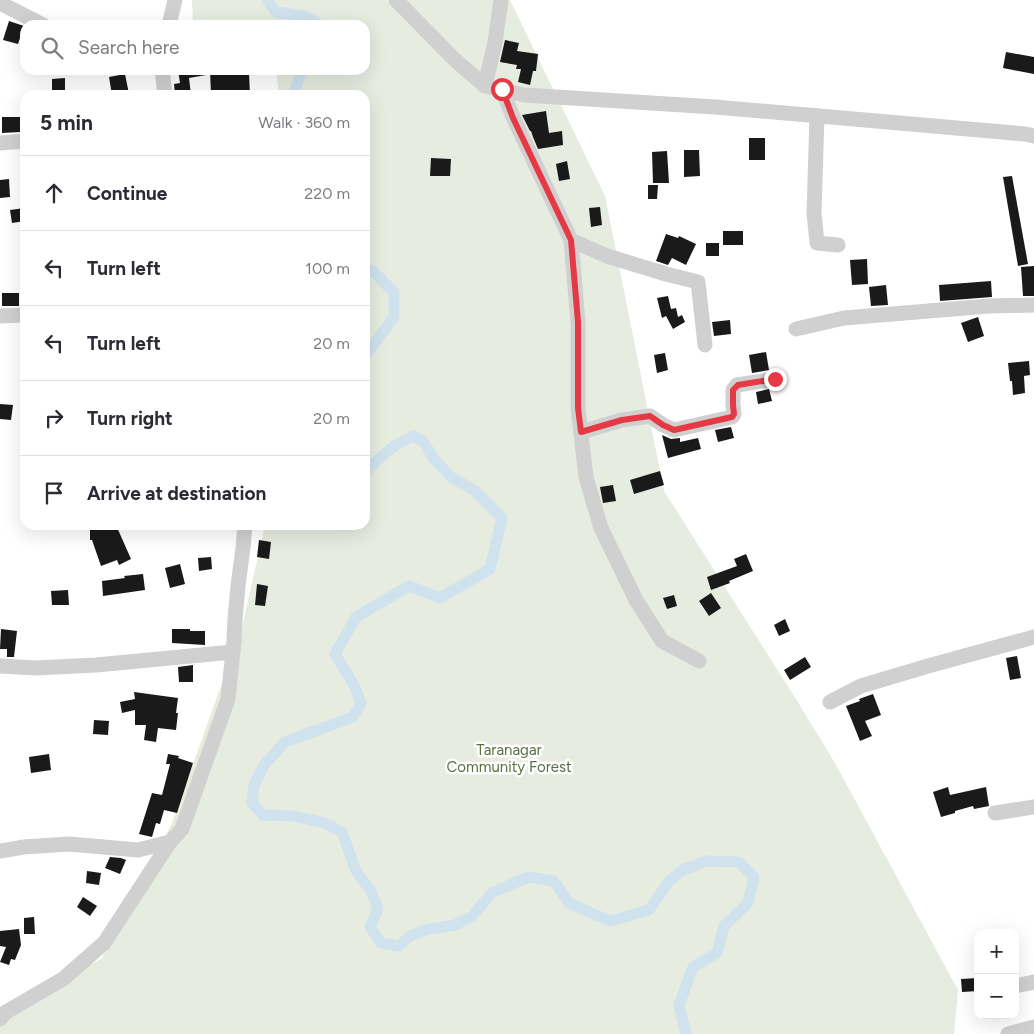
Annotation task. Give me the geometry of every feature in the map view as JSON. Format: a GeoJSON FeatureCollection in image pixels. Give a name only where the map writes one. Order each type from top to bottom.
{"type":"FeatureCollection","features":[{"type":"Feature","properties":{"kind":"street"},"geometry":{"type":"LineString","coordinates":[[170,20],[175,0]]}},
{"type":"Feature","properties":{"kind":"street"},"geometry":{"type":"LineString","coordinates":[[396,0],[454,59],[485,86],[524,95],[715,107],[1034,136]]}},
{"type":"Feature","properties":{"kind":"street"},"geometry":{"type":"LineString","coordinates":[[485,86],[495,42],[501,0]]}},
{"type":"Feature","properties":{"kind":"street"},"geometry":{"type":"LineString","coordinates":[[0,3],[33,20]]}},
{"type":"Feature","properties":{"kind":"street"},"geometry":{"type":"LineString","coordinates":[[163,75],[164,90]]}},
{"type":"Feature","properties":{"kind":"street"},"geometry":{"type":"LineString","coordinates":[[502,89],[513,118],[571,240],[578,322],[578,408],[586,477],[600,528],[636,600],[662,642],[700,661]]}},
{"type":"Feature","properties":{"kind":"street"},"geometry":{"type":"LineString","coordinates":[[818,116],[814,213],[817,242],[838,245]]}},
{"type":"Feature","properties":{"kind":"street"},"geometry":{"type":"LineString","coordinates":[[0,144],[20,142]]}},
{"type":"Feature","properties":{"kind":"street"},"geometry":{"type":"LineString","coordinates":[[571,240],[607,256],[698,282],[705,345]]}},
{"type":"Feature","properties":{"kind":"street"},"geometry":{"type":"LineString","coordinates":[[796,329],[844,318],[989,306],[1034,305]]}},
{"type":"Feature","properties":{"kind":"street"},"geometry":{"type":"LineString","coordinates":[[0,316],[20,315]]}},
{"type":"Feature","properties":{"kind":"street"},"geometry":{"type":"LineString","coordinates":[[581,432],[622,420],[650,416],[674,430],[732,417],[734,414],[733,390],[738,385],[775,379]]}},
{"type":"Feature","properties":{"kind":"street"},"geometry":{"type":"LineString","coordinates":[[2,1014],[63,979],[104,943],[170,842],[182,829],[228,699],[245,530]]}},
{"type":"Feature","properties":{"kind":"street"},"geometry":{"type":"LineString","coordinates":[[830,702],[861,686],[1034,637]]}},
{"type":"Feature","properties":{"kind":"street"},"geometry":{"type":"LineString","coordinates":[[0,666],[36,668],[233,652]]}},
{"type":"Feature","properties":{"kind":"street"},"geometry":{"type":"LineString","coordinates":[[995,813],[1034,807]]}},
{"type":"Feature","properties":{"kind":"street"},"geometry":{"type":"LineString","coordinates":[[0,851],[24,847],[69,844],[138,850],[170,842]]}},
{"type":"Feature","properties":{"kind":"street"},"geometry":{"type":"LineString","coordinates":[[1019,985],[1034,982]]}},
{"type":"Feature","properties":{"kind":"street"},"geometry":{"type":"LineString","coordinates":[[1008,1034],[1034,1027]]}},
{"type":"Feature","properties":{"kind":"green space","name":"Taranagar Community Forest"},"geometry":{"type":"Polygon","coordinates":[[[192,0],[510,0],[605,196],[664,491],[835,763],[958,990],[954,1034],[0,1034],[0,1025],[7,1016],[102,958],[172,823],[242,627],[264,530],[370,530],[370,90],[278,90],[277,75],[370,75],[370,20],[193,20],[192,0]]]}},
{"type":"Feature","properties":{"kind":"building"},"geometry":{"type":"Polygon","coordinates":[[[9,21],[20,25],[18,44],[3,40],[9,21]]]}},
{"type":"Feature","properties":{"kind":"building"},"geometry":{"type":"Polygon","coordinates":[[[505,40],[519,43],[517,51],[538,54],[536,71],[533,71],[530,85],[518,82],[521,69],[516,69],[517,65],[500,62],[505,40]]]}},
{"type":"Feature","properties":{"kind":"building"},"geometry":{"type":"Polygon","coordinates":[[[1006,52],[1034,57],[1034,74],[1003,68],[1006,52]]]}},
{"type":"Feature","properties":{"kind":"building"},"geometry":{"type":"Polygon","coordinates":[[[125,75],[128,90],[111,90],[109,77],[125,75]]]}},
{"type":"Feature","properties":{"kind":"building"},"geometry":{"type":"Polygon","coordinates":[[[179,75],[206,75],[189,78],[190,90],[175,90],[174,84],[180,83],[179,75]]]}},
{"type":"Feature","properties":{"kind":"building"},"geometry":{"type":"Polygon","coordinates":[[[210,75],[249,75],[250,90],[211,90],[210,75]]]}},
{"type":"Feature","properties":{"kind":"building"},"geometry":{"type":"Polygon","coordinates":[[[65,78],[65,90],[52,90],[52,79],[65,78]]]}},
{"type":"Feature","properties":{"kind":"building"},"geometry":{"type":"Polygon","coordinates":[[[546,111],[549,133],[562,131],[563,145],[538,149],[522,115],[546,111]]]}},
{"type":"Feature","properties":{"kind":"building"},"geometry":{"type":"Polygon","coordinates":[[[2,117],[20,117],[20,132],[2,133],[2,117]]]}},
{"type":"Feature","properties":{"kind":"building"},"geometry":{"type":"Polygon","coordinates":[[[749,138],[765,138],[765,160],[749,160],[749,138]]]}},
{"type":"Feature","properties":{"kind":"building"},"geometry":{"type":"Polygon","coordinates":[[[684,150],[699,150],[700,176],[684,177],[684,150]]]}},
{"type":"Feature","properties":{"kind":"building"},"geometry":{"type":"Polygon","coordinates":[[[667,151],[669,183],[653,183],[652,152],[667,151]]]}},
{"type":"Feature","properties":{"kind":"building"},"geometry":{"type":"Polygon","coordinates":[[[431,158],[451,159],[450,176],[430,176],[431,158]]]}},
{"type":"Feature","properties":{"kind":"building"},"geometry":{"type":"Polygon","coordinates":[[[567,161],[570,179],[559,181],[556,164],[567,161]]]}},
{"type":"Feature","properties":{"kind":"building"},"geometry":{"type":"Polygon","coordinates":[[[1012,176],[1028,264],[1018,266],[1003,177],[1012,176]]]}},
{"type":"Feature","properties":{"kind":"building"},"geometry":{"type":"Polygon","coordinates":[[[9,179],[10,197],[0,198],[0,180],[9,179]]]}},
{"type":"Feature","properties":{"kind":"building"},"geometry":{"type":"Polygon","coordinates":[[[648,185],[658,185],[657,199],[648,199],[648,185]]]}},
{"type":"Feature","properties":{"kind":"building"},"geometry":{"type":"Polygon","coordinates":[[[600,207],[602,225],[591,227],[589,208],[600,207]]]}},
{"type":"Feature","properties":{"kind":"building"},"geometry":{"type":"Polygon","coordinates":[[[20,209],[20,222],[12,223],[10,210],[20,209]]]}},
{"type":"Feature","properties":{"kind":"building"},"geometry":{"type":"Polygon","coordinates":[[[723,231],[743,231],[743,245],[723,245],[723,231]]]}},
{"type":"Feature","properties":{"kind":"building"},"geometry":{"type":"Polygon","coordinates":[[[666,234],[678,238],[679,236],[696,244],[686,265],[672,258],[668,265],[656,261],[666,234]]]}},
{"type":"Feature","properties":{"kind":"building"},"geometry":{"type":"Polygon","coordinates":[[[706,243],[719,243],[719,256],[706,256],[706,243]]]}},
{"type":"Feature","properties":{"kind":"building"},"geometry":{"type":"Polygon","coordinates":[[[867,259],[868,284],[852,285],[850,260],[867,259]]]}},
{"type":"Feature","properties":{"kind":"building"},"geometry":{"type":"Polygon","coordinates":[[[1034,266],[1034,296],[1023,296],[1021,267],[1034,266]]]}},
{"type":"Feature","properties":{"kind":"building"},"geometry":{"type":"Polygon","coordinates":[[[991,281],[992,297],[940,301],[939,285],[991,281]]]}},
{"type":"Feature","properties":{"kind":"building"},"geometry":{"type":"Polygon","coordinates":[[[886,285],[888,305],[871,306],[869,287],[886,285]]]}},
{"type":"Feature","properties":{"kind":"building"},"geometry":{"type":"Polygon","coordinates":[[[2,293],[19,293],[19,306],[2,306],[2,293]]]}},
{"type":"Feature","properties":{"kind":"building"},"geometry":{"type":"Polygon","coordinates":[[[668,296],[671,309],[676,308],[678,317],[682,315],[685,322],[673,329],[666,316],[662,318],[657,298],[668,296]]]}},
{"type":"Feature","properties":{"kind":"building"},"geometry":{"type":"Polygon","coordinates":[[[978,317],[984,336],[968,342],[961,323],[978,317]]]}},
{"type":"Feature","properties":{"kind":"building"},"geometry":{"type":"Polygon","coordinates":[[[730,320],[731,334],[714,336],[712,322],[730,320]]]}},
{"type":"Feature","properties":{"kind":"building"},"geometry":{"type":"Polygon","coordinates":[[[766,352],[769,370],[752,373],[749,355],[766,352]]]}},
{"type":"Feature","properties":{"kind":"building"},"geometry":{"type":"Polygon","coordinates":[[[665,353],[668,370],[657,373],[654,355],[665,353]]]}},
{"type":"Feature","properties":{"kind":"building"},"geometry":{"type":"Polygon","coordinates":[[[1029,361],[1030,375],[1024,376],[1025,393],[1013,395],[1008,363],[1029,361]]]}},
{"type":"Feature","properties":{"kind":"building"},"geometry":{"type":"Polygon","coordinates":[[[769,389],[772,401],[758,404],[756,392],[769,389]]]}},
{"type":"Feature","properties":{"kind":"building"},"geometry":{"type":"Polygon","coordinates":[[[0,404],[13,405],[11,420],[0,419],[0,404]]]}},
{"type":"Feature","properties":{"kind":"building"},"geometry":{"type":"Polygon","coordinates":[[[731,427],[734,438],[718,442],[715,430],[731,427]]]}},
{"type":"Feature","properties":{"kind":"building"},"geometry":{"type":"Polygon","coordinates":[[[662,435],[671,439],[680,438],[680,442],[698,438],[701,449],[668,458],[662,435]]]}},
{"type":"Feature","properties":{"kind":"building"},"geometry":{"type":"Polygon","coordinates":[[[660,471],[664,485],[634,494],[630,480],[660,471]]]}},
{"type":"Feature","properties":{"kind":"building"},"geometry":{"type":"Polygon","coordinates":[[[613,485],[616,501],[603,503],[600,487],[613,485]]]}},
{"type":"Feature","properties":{"kind":"building"},"geometry":{"type":"Polygon","coordinates":[[[90,530],[118,530],[131,559],[119,565],[117,560],[101,566],[92,540],[90,540],[90,530]]]}},
{"type":"Feature","properties":{"kind":"building"},"geometry":{"type":"Polygon","coordinates":[[[259,540],[271,542],[269,559],[257,557],[259,540]]]}},
{"type":"Feature","properties":{"kind":"building"},"geometry":{"type":"Polygon","coordinates":[[[746,554],[753,571],[711,590],[707,577],[737,566],[734,559],[746,554]]]}},
{"type":"Feature","properties":{"kind":"building"},"geometry":{"type":"Polygon","coordinates":[[[211,557],[212,569],[199,571],[198,558],[211,557]]]}},
{"type":"Feature","properties":{"kind":"building"},"geometry":{"type":"Polygon","coordinates":[[[180,564],[185,584],[170,588],[165,568],[180,564]]]}},
{"type":"Feature","properties":{"kind":"building"},"geometry":{"type":"Polygon","coordinates":[[[143,574],[145,590],[103,596],[102,581],[143,574]]]}},
{"type":"Feature","properties":{"kind":"building"},"geometry":{"type":"Polygon","coordinates":[[[257,584],[268,586],[265,606],[255,605],[257,584]]]}},
{"type":"Feature","properties":{"kind":"building"},"geometry":{"type":"Polygon","coordinates":[[[68,590],[69,605],[52,605],[51,591],[68,590]]]}},
{"type":"Feature","properties":{"kind":"building"},"geometry":{"type":"Polygon","coordinates":[[[711,593],[721,608],[709,616],[699,601],[711,593]]]}},
{"type":"Feature","properties":{"kind":"building"},"geometry":{"type":"Polygon","coordinates":[[[674,595],[677,606],[667,609],[663,598],[674,595]]]}},
{"type":"Feature","properties":{"kind":"building"},"geometry":{"type":"Polygon","coordinates":[[[785,619],[790,631],[779,636],[774,625],[785,619]]]}},
{"type":"Feature","properties":{"kind":"building"},"geometry":{"type":"Polygon","coordinates":[[[1,629],[17,631],[14,657],[7,657],[7,649],[0,649],[1,629]]]}},
{"type":"Feature","properties":{"kind":"building"},"geometry":{"type":"Polygon","coordinates":[[[172,629],[205,631],[205,645],[172,643],[172,629]]]}},
{"type":"Feature","properties":{"kind":"building"},"geometry":{"type":"Polygon","coordinates":[[[1017,656],[1021,678],[1010,680],[1006,658],[1017,656]]]}},
{"type":"Feature","properties":{"kind":"building"},"geometry":{"type":"Polygon","coordinates":[[[805,657],[811,667],[790,680],[784,670],[805,657]]]}},
{"type":"Feature","properties":{"kind":"building"},"geometry":{"type":"Polygon","coordinates":[[[193,665],[193,682],[179,682],[178,667],[193,665]]]}},
{"type":"Feature","properties":{"kind":"building"},"geometry":{"type":"Polygon","coordinates":[[[134,692],[178,698],[176,730],[158,728],[156,742],[144,740],[146,725],[135,725],[135,710],[122,713],[120,702],[135,699],[134,692]]]}},
{"type":"Feature","properties":{"kind":"building"},"geometry":{"type":"Polygon","coordinates":[[[873,694],[881,715],[865,721],[872,736],[860,741],[846,706],[873,694]]]}},
{"type":"Feature","properties":{"kind":"building"},"geometry":{"type":"Polygon","coordinates":[[[94,720],[109,721],[108,735],[93,734],[94,720]]]}},
{"type":"Feature","properties":{"kind":"building"},"geometry":{"type":"Polygon","coordinates":[[[49,754],[51,770],[31,773],[29,757],[49,754]]]}},
{"type":"Feature","properties":{"kind":"building"},"geometry":{"type":"Polygon","coordinates":[[[168,754],[179,756],[178,758],[193,763],[177,813],[164,810],[160,824],[156,823],[152,837],[139,834],[152,793],[162,795],[170,764],[166,764],[168,754]]]}},
{"type":"Feature","properties":{"kind":"building"},"geometry":{"type":"Polygon","coordinates":[[[948,787],[950,795],[986,787],[989,806],[974,809],[973,806],[941,817],[933,792],[948,787]]]}},
{"type":"Feature","properties":{"kind":"building"},"geometry":{"type":"Polygon","coordinates":[[[110,857],[126,860],[120,874],[105,868],[110,857]]]}},
{"type":"Feature","properties":{"kind":"building"},"geometry":{"type":"Polygon","coordinates":[[[87,871],[101,873],[99,885],[86,883],[87,871]]]}},
{"type":"Feature","properties":{"kind":"building"},"geometry":{"type":"Polygon","coordinates":[[[83,897],[97,906],[90,916],[77,907],[83,897]]]}},
{"type":"Feature","properties":{"kind":"building"},"geometry":{"type":"Polygon","coordinates":[[[34,917],[35,934],[24,934],[24,918],[34,917]]]}},
{"type":"Feature","properties":{"kind":"building"},"geometry":{"type":"Polygon","coordinates":[[[19,929],[21,945],[15,960],[11,959],[9,965],[0,962],[6,947],[0,946],[0,931],[19,929]]]}},
{"type":"Feature","properties":{"kind":"building"},"geometry":{"type":"Polygon","coordinates":[[[974,978],[974,991],[962,992],[961,979],[974,978]]]}},
{"type":"Feature","properties":{"kind":"waterway"},"geometry":{"type":"LineString","coordinates":[[267,0],[276,12],[305,16],[311,20]]}},
{"type":"Feature","properties":{"kind":"waterway"},"geometry":{"type":"LineString","coordinates":[[295,90],[300,75]]}},
{"type":"Feature","properties":{"kind":"waterway"},"geometry":{"type":"LineString","coordinates":[[370,270],[394,292],[394,317],[370,349]]}},
{"type":"Feature","properties":{"kind":"waterway"},"geometry":{"type":"LineString","coordinates":[[370,467],[396,445],[413,436],[423,441],[434,459],[451,477],[475,491],[502,518],[490,569],[440,598],[409,586],[356,617],[335,654],[354,685],[361,703],[353,717],[285,742],[264,765],[254,785],[252,803],[263,815],[293,816],[325,823],[342,832],[356,871],[371,891],[378,909],[370,927],[381,943],[399,946],[410,936],[425,930],[455,925],[472,916],[492,893],[528,877],[554,881],[569,903],[610,921],[649,910],[669,881],[683,870],[707,861],[739,862],[754,877],[748,903],[724,926],[717,953],[693,967],[679,1005],[686,1034]]}},
{"type":"Feature","properties":{"kind":"route"},"geometry":{"type":"LineString","coordinates":[[502,89],[513,118],[571,240],[578,322],[578,408],[581,432],[622,420],[650,416],[674,430],[732,417],[734,414],[733,390],[738,385],[775,379]]}}]}
